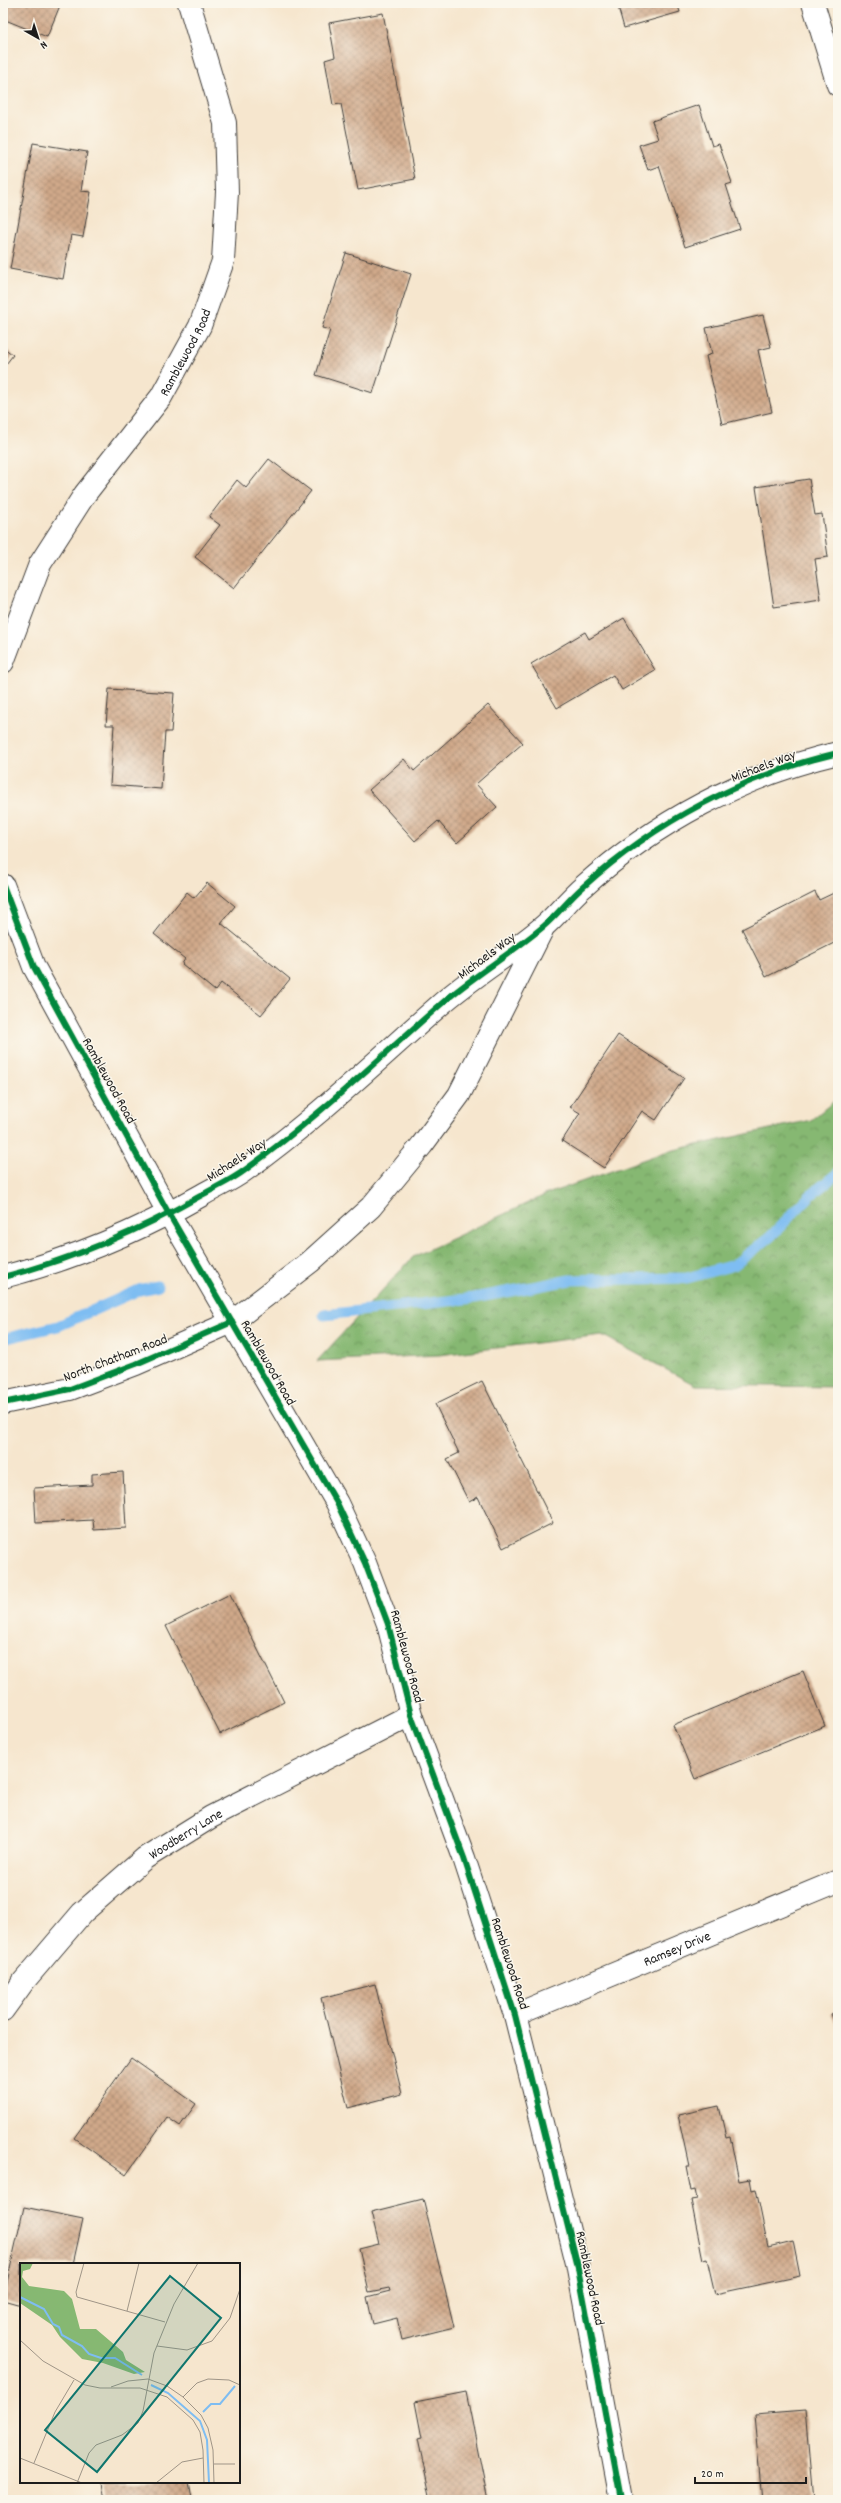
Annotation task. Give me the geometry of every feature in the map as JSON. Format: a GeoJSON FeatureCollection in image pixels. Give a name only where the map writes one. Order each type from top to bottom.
{"type":"FeatureCollection","features":[{"type":"Feature","properties":{"kind":"street","name":"Ramblewood Road"},"geometry":{"type":"LineString","coordinates":[[3,662],[7,646],[40,564],[85,494],[160,397],[200,326],[223,262],[227,192],[225,123],[189,3]]}},
{"type":"Feature","properties":{"kind":"street"},"geometry":{"type":"LineString","coordinates":[[813,3],[838,85]]}},
{"type":"Feature","properties":{"kind":"street","name":"Michaels Way"},"geometry":{"type":"LineString","coordinates":[[169,1214],[243,1172],[311,1121],[443,1002],[544,926],[583,887],[628,850],[678,817],[750,780],[812,759],[838,753]]}},
{"type":"Feature","properties":{"kind":"street","name":"Ramblewood Road"},"geometry":{"type":"LineString","coordinates":[[3,884],[34,967],[169,1214],[337,1503],[365,1563],[388,1624],[411,1715],[464,1858],[516,2015],[577,2263],[621,2500]]}},
{"type":"Feature","properties":{"kind":"street","name":"Michaels Way"},"geometry":{"type":"LineString","coordinates":[[232,1322],[310,1262],[371,1207],[422,1145],[459,1095],[544,926]]}},
{"type":"Feature","properties":{"kind":"street"},"geometry":{"type":"LineString","coordinates":[[3,1277],[82,1254],[169,1214]]}},
{"type":"Feature","properties":{"kind":"street","name":"North Chatham Road"},"geometry":{"type":"LineString","coordinates":[[3,1403],[70,1389],[136,1364],[232,1322]]}},
{"type":"Feature","properties":{"kind":"street","name":"Woodberry Lane"},"geometry":{"type":"LineString","coordinates":[[3,2010],[24,1982],[82,1913],[145,1858],[211,1817],[411,1715]]}},
{"type":"Feature","properties":{"kind":"street","name":"Ramsey Drive"},"geometry":{"type":"LineString","coordinates":[[516,2015],[838,1881]]}},
{"type":"Feature","properties":{"kind":"green space"},"geometry":{"type":"Polygon","coordinates":[[[838,1098],[838,1387],[695,1385],[602,1335],[439,1355],[317,1361],[413,1257],[547,1194],[665,1152],[811,1120],[838,1098]]]}},
{"type":"Feature","properties":{"kind":"building"},"geometry":{"type":"Polygon","coordinates":[[[3,3],[61,3],[47,37],[3,19],[3,3]]]}},
{"type":"Feature","properties":{"kind":"building"},"geometry":{"type":"Polygon","coordinates":[[[617,3],[677,3],[680,12],[624,28],[617,3]]]}},
{"type":"Feature","properties":{"kind":"building"},"geometry":{"type":"Polygon","coordinates":[[[383,13],[415,179],[358,190],[341,104],[333,105],[325,60],[335,57],[329,23],[383,13]]]}},
{"type":"Feature","properties":{"kind":"building"},"geometry":{"type":"Polygon","coordinates":[[[699,105],[712,146],[719,144],[732,183],[726,185],[740,229],[685,247],[659,166],[648,170],[639,145],[658,139],[652,121],[699,105]]]}},
{"type":"Feature","properties":{"kind":"building"},"geometry":{"type":"Polygon","coordinates":[[[33,143],[87,152],[81,191],[91,192],[83,237],[71,235],[63,279],[10,269],[33,143]]]}},
{"type":"Feature","properties":{"kind":"building"},"geometry":{"type":"Polygon","coordinates":[[[346,253],[411,274],[373,393],[316,375],[330,330],[322,328],[346,253]]]}},
{"type":"Feature","properties":{"kind":"building"},"geometry":{"type":"Polygon","coordinates":[[[763,315],[771,347],[758,350],[772,412],[722,424],[706,356],[712,354],[706,328],[763,315]]]}},
{"type":"Feature","properties":{"kind":"building"},"geometry":{"type":"Polygon","coordinates":[[[3,347],[13,355],[3,368],[3,347]]]}},
{"type":"Feature","properties":{"kind":"building"},"geometry":{"type":"Polygon","coordinates":[[[269,459],[311,491],[234,588],[195,557],[220,525],[209,517],[237,480],[246,488],[269,459]]]}},
{"type":"Feature","properties":{"kind":"building"},"geometry":{"type":"Polygon","coordinates":[[[809,479],[815,515],[822,514],[828,557],[815,559],[821,600],[774,607],[756,487],[809,479]]]}},
{"type":"Feature","properties":{"kind":"building"},"geometry":{"type":"Polygon","coordinates":[[[624,618],[655,670],[622,690],[613,675],[557,708],[531,664],[585,632],[589,639],[624,618]]]}},
{"type":"Feature","properties":{"kind":"building"},"geometry":{"type":"Polygon","coordinates":[[[109,689],[174,693],[171,732],[165,732],[161,789],[110,785],[114,725],[106,725],[109,689]]]}},
{"type":"Feature","properties":{"kind":"building"},"geometry":{"type":"Polygon","coordinates":[[[488,705],[523,743],[476,784],[497,807],[457,843],[438,821],[415,841],[369,790],[404,759],[414,771],[488,705]]]}},
{"type":"Feature","properties":{"kind":"building"},"geometry":{"type":"Polygon","coordinates":[[[207,883],[235,906],[221,923],[290,979],[261,1015],[221,983],[215,991],[182,964],[185,959],[154,934],[187,892],[194,898],[207,883]]]}},
{"type":"Feature","properties":{"kind":"building"},"geometry":{"type":"Polygon","coordinates":[[[838,891],[838,941],[766,977],[742,929],[815,892],[819,900],[838,891]]]}},
{"type":"Feature","properties":{"kind":"building"},"geometry":{"type":"Polygon","coordinates":[[[618,1035],[684,1078],[656,1120],[642,1111],[604,1168],[562,1141],[580,1113],[570,1107],[618,1035]]]}},
{"type":"Feature","properties":{"kind":"building"},"geometry":{"type":"Polygon","coordinates":[[[482,1381],[553,1523],[503,1548],[478,1497],[469,1502],[447,1459],[459,1453],[435,1404],[482,1381]]]}},
{"type":"Feature","properties":{"kind":"building"},"geometry":{"type":"Polygon","coordinates":[[[123,1472],[126,1528],[94,1530],[93,1520],[36,1523],[34,1488],[92,1485],[92,1474],[123,1472]]]}},
{"type":"Feature","properties":{"kind":"building"},"geometry":{"type":"Polygon","coordinates":[[[230,1594],[284,1702],[220,1734],[166,1626],[230,1594]]]}},
{"type":"Feature","properties":{"kind":"building"},"geometry":{"type":"Polygon","coordinates":[[[803,1671],[825,1726],[695,1779],[673,1725],[803,1671]]]}},
{"type":"Feature","properties":{"kind":"building"},"geometry":{"type":"Polygon","coordinates":[[[375,1984],[402,2094],[348,2108],[321,1998],[375,1984]]]}},
{"type":"Feature","properties":{"kind":"building"},"geometry":{"type":"Polygon","coordinates":[[[838,2011],[838,2029],[831,2014],[838,2011]]]}},
{"type":"Feature","properties":{"kind":"building"},"geometry":{"type":"Polygon","coordinates":[[[131,2058],[196,2104],[180,2126],[167,2117],[126,2175],[74,2138],[131,2058]]]}},
{"type":"Feature","properties":{"kind":"building"},"geometry":{"type":"Polygon","coordinates":[[[719,2106],[726,2137],[730,2136],[739,2181],[750,2179],[752,2190],[756,2189],[768,2247],[793,2241],[800,2276],[715,2294],[707,2259],[703,2260],[691,2200],[697,2199],[695,2190],[691,2191],[686,2166],[689,2166],[678,2115],[719,2106]]]}},
{"type":"Feature","properties":{"kind":"building"},"geometry":{"type":"Polygon","coordinates":[[[423,2199],[454,2327],[402,2340],[397,2318],[373,2324],[367,2297],[390,2291],[389,2288],[369,2292],[359,2249],[379,2244],[371,2212],[423,2199]]]}},
{"type":"Feature","properties":{"kind":"building"},"geometry":{"type":"Polygon","coordinates":[[[24,2207],[83,2219],[73,2263],[20,2263],[20,2305],[3,2300],[24,2207]]]}},
{"type":"Feature","properties":{"kind":"building"},"geometry":{"type":"Polygon","coordinates":[[[466,2392],[488,2500],[431,2500],[418,2439],[422,2438],[415,2402],[466,2392]]]}},
{"type":"Feature","properties":{"kind":"building"},"geometry":{"type":"Polygon","coordinates":[[[805,2411],[813,2500],[762,2500],[754,2415],[805,2411]]]}},
{"type":"Feature","properties":{"kind":"building"},"geometry":{"type":"Polygon","coordinates":[[[102,2483],[189,2483],[192,2500],[105,2500],[102,2483]]]}},
{"type":"Feature","properties":{"kind":"waterway"},"geometry":{"type":"LineString","coordinates":[[324,1315],[474,1298],[570,1280],[687,1278],[734,1265],[770,1237],[812,1194],[838,1173]]}},
{"type":"Feature","properties":{"kind":"waterway"},"geometry":{"type":"LineString","coordinates":[[3,1339],[58,1326],[139,1290],[158,1286]]}},
{"type":"Feature","properties":{"kind":"cycle path"},"geometry":{"type":"LineString","coordinates":[[3,1277],[55,1262],[105,1243],[178,1208],[235,1177],[271,1151],[321,1111],[453,994],[544,926],[583,887],[611,863],[640,842],[702,804],[735,788],[803,762],[838,753]]}},
{"type":"Feature","properties":{"kind":"cycle path"},"geometry":{"type":"LineString","coordinates":[[3,885],[34,967],[169,1214],[337,1503],[365,1563],[388,1624],[411,1715],[464,1858],[515,2015],[577,2263],[621,2500]]}},
{"type":"Feature","properties":{"kind":"cycle path"},"geometry":{"type":"LineString","coordinates":[[3,1403],[70,1389],[136,1364],[232,1322]]}}]}
